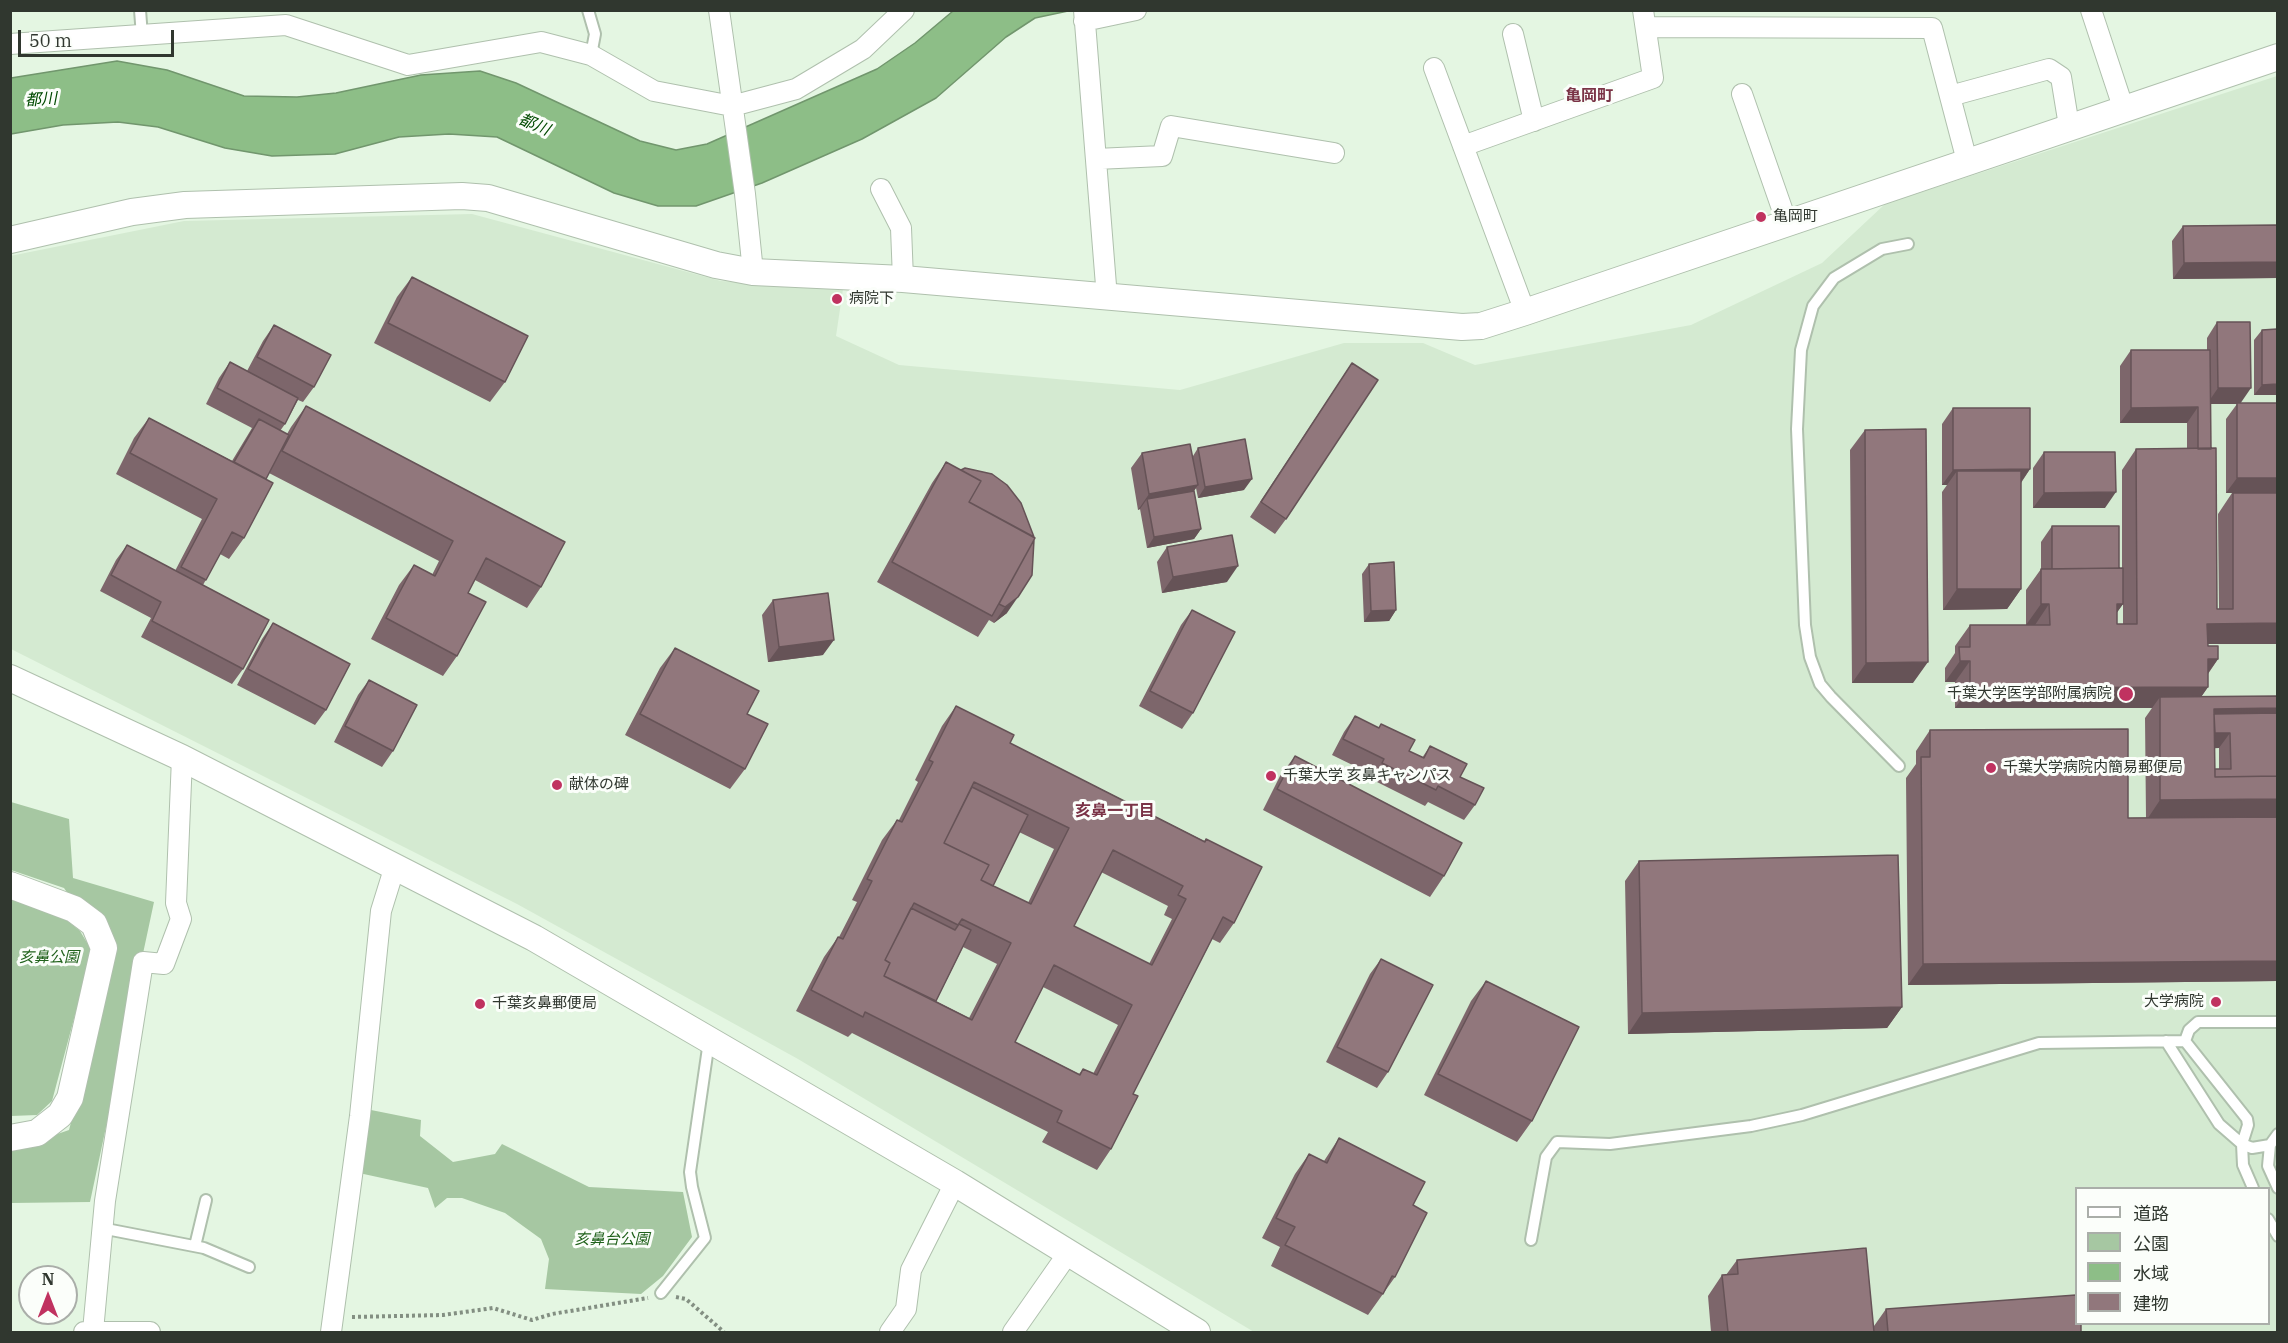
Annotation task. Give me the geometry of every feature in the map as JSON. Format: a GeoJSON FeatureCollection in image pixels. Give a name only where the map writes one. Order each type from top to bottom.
{"type":"FeatureCollection","features":[{"type":"Feature","properties":{"kind":"street"},"geometry":{"type":"LineString","coordinates":[[719,10],[745,194],[753,272]]}},
{"type":"Feature","properties":{"kind":"street"},"geometry":{"type":"LineString","coordinates":[[10,44],[142,36],[274,18],[286,26],[408,65],[541,42],[591,55],[654,91],[734,114],[796,89],[864,49],[904,10]]}},
{"type":"Feature","properties":{"kind":"street"},"geometry":{"type":"LineString","coordinates":[[1107,298],[1084,16],[1136,10]]}},
{"type":"Feature","properties":{"kind":"street"},"geometry":{"type":"LineString","coordinates":[[2091,10],[2124,110]]}},
{"type":"Feature","properties":{"kind":"street"},"geometry":{"type":"LineString","coordinates":[[1463,146],[1653,78],[1645,19],[1932,28],[1967,161]]}},
{"type":"Feature","properties":{"kind":"street"},"geometry":{"type":"LineString","coordinates":[[1513,34],[1534,121]]}},
{"type":"Feature","properties":{"kind":"street"},"geometry":{"type":"LineString","coordinates":[[10,240],[132,212],[185,205],[462,196],[488,198],[716,265],[753,272],[903,279],[1435,327],[1480,326],[2277,57]]}},
{"type":"Feature","properties":{"kind":"street"},"geometry":{"type":"LineString","coordinates":[[1434,68],[1525,312]]}},
{"type":"Feature","properties":{"kind":"street"},"geometry":{"type":"LineString","coordinates":[[1950,96],[2049,69],[2061,76],[2069,126]]}},
{"type":"Feature","properties":{"kind":"street"},"geometry":{"type":"LineString","coordinates":[[1742,94],[1787,223]]}},
{"type":"Feature","properties":{"kind":"street"},"geometry":{"type":"LineString","coordinates":[[1096,159],[1162,156],[1171,126],[1334,153]]}},
{"type":"Feature","properties":{"kind":"street"},"geometry":{"type":"LineString","coordinates":[[881,189],[901,228],[903,279]]}},
{"type":"Feature","properties":{"kind":"street"},"geometry":{"type":"LineString","coordinates":[[10,678],[182,758],[534,938],[955,1183],[1197,1332]]}},
{"type":"Feature","properties":{"kind":"street"},"geometry":{"type":"LineString","coordinates":[[150,1332],[88,1332],[101,1228],[143,962],[164,964],[181,919],[176,903],[182,758]]}},
{"type":"Feature","properties":{"kind":"street"},"geometry":{"type":"LineString","coordinates":[[332,1325],[358,1127],[381,911],[395,866]]}},
{"type":"Feature","properties":{"kind":"street"},"geometry":{"type":"LineString","coordinates":[[10,885],[75,909],[93,924],[104,948],[70,1098],[60,1115],[37,1133],[10,1138]]}},
{"type":"Feature","properties":{"kind":"street"},"geometry":{"type":"LineString","coordinates":[[890,1332],[906,1309],[911,1270],[955,1183]]}},
{"type":"Feature","properties":{"kind":"street"},"geometry":{"type":"LineString","coordinates":[[1013,1332],[1070,1252]]}},
{"type":"Feature","properties":{"kind":"lane"},"geometry":{"type":"LineString","coordinates":[[140,10],[142,36]]}},
{"type":"Feature","properties":{"kind":"lane"},"geometry":{"type":"LineString","coordinates":[[588,10],[595,34],[591,55]]}},
{"type":"Feature","properties":{"kind":"lane"},"geometry":{"type":"LineString","coordinates":[[1899,766],[1820,684],[1810,657],[1805,625],[1797,429],[1801,350],[1813,306],[1834,278],[1882,249],[1908,244]]}},
{"type":"Feature","properties":{"kind":"lane"},"geometry":{"type":"LineString","coordinates":[[2185,1041],[2189,1030],[2198,1022],[2277,1022]]}},
{"type":"Feature","properties":{"kind":"lane"},"geometry":{"type":"LineString","coordinates":[[661,1293],[705,1238],[690,1172],[709,1038]]}},
{"type":"Feature","properties":{"kind":"lane"},"geometry":{"type":"LineString","coordinates":[[2166,1041],[2219,1124],[2242,1144],[2252,1148],[2270,1145]]}},
{"type":"Feature","properties":{"kind":"lane"},"geometry":{"type":"LineString","coordinates":[[1531,1240],[1545,1157],[1557,1142],[1610,1144],[1751,1126],[1802,1115],[2039,1043],[2185,1041],[2243,1110],[2248,1125],[2242,1144],[2243,1165],[2253,1187]]}},
{"type":"Feature","properties":{"kind":"lane"},"geometry":{"type":"LineString","coordinates":[[2277,1134],[2270,1145],[2268,1166],[2277,1188]]}},
{"type":"Feature","properties":{"kind":"lane"},"geometry":{"type":"LineString","coordinates":[[195,1246],[206,1200]]}},
{"type":"Feature","properties":{"kind":"lane"},"geometry":{"type":"LineString","coordinates":[[101,1228],[195,1246],[249,1267]]}},
{"type":"Feature","properties":{"kind":"path"},"geometry":{"type":"LineString","coordinates":[[332,1325],[493,1308],[532,1320],[552,1314],[644,1299],[661,1293],[686,1299],[724,1332]]}},
{"type":"Feature","properties":{"kind":"shaded area","name":"千葉大学 亥鼻キャンパス"},"geometry":{"type":"Polygon","coordinates":[[[2277,76],[2277,1332],[1254,1332],[798,1059],[517,904],[11,649],[10,256],[184,221],[472,214],[721,281],[843,289],[836,336],[899,365],[1180,390],[1344,343],[1423,343],[1475,365],[1691,325],[1822,263],[1885,204],[2277,76]]]}},
{"type":"Feature","properties":{"kind":"green space"},"geometry":{"type":"Polygon","coordinates":[[[11,802],[69,819],[73,878],[154,902],[90,1202],[11,1203],[11,1150],[69,1130],[114,961],[64,888],[11,870],[11,802]]]}},
{"type":"Feature","properties":{"kind":"green space","name":"亥鼻公園"},"geometry":{"type":"Polygon","coordinates":[[[10,898],[68,921],[80,931],[92,951],[52,1101],[37,1115],[11,1116],[10,898]]]}},
{"type":"Feature","properties":{"kind":"green space","name":"亥鼻台公園"},"geometry":{"type":"Polygon","coordinates":[[[366,1109],[421,1120],[420,1136],[453,1162],[495,1154],[502,1144],[589,1187],[683,1192],[692,1237],[663,1276],[641,1294],[545,1289],[549,1259],[541,1239],[505,1213],[462,1198],[447,1198],[435,1208],[428,1188],[359,1173],[366,1109]]]}},
{"type":"Feature","properties":{"kind":"water","name":"都川"},"geometry":{"type":"Polygon","coordinates":[[[953,11],[1068,11],[1035,18],[1006,37],[936,98],[862,139],[762,183],[696,206],[658,206],[614,193],[497,137],[449,134],[399,137],[335,154],[272,156],[225,148],[158,127],[118,122],[63,125],[11,134],[11,78],[117,61],[167,70],[244,96],[297,97],[336,93],[421,75],[480,71],[516,83],[640,141],[676,150],[707,144],[877,69],[915,43],[953,11]]]}},
{"type":"Feature","properties":{"kind":"building"},"geometry":{"type":"Polygon","coordinates":[[[2277,225],[2277,262],[2184,263],[2183,226],[2277,225]]]}},
{"type":"Feature","properties":{"kind":"building"},"geometry":{"type":"Polygon","coordinates":[[[412,277],[528,336],[505,382],[388,323],[412,277]]]}},
{"type":"Feature","properties":{"kind":"building"},"geometry":{"type":"Polygon","coordinates":[[[2217,322],[2250,322],[2251,388],[2218,388],[2217,322]]]}},
{"type":"Feature","properties":{"kind":"building"},"geometry":{"type":"Polygon","coordinates":[[[274,325],[331,355],[314,387],[257,357],[274,325]]]}},
{"type":"Feature","properties":{"kind":"building"},"geometry":{"type":"Polygon","coordinates":[[[2277,329],[2277,384],[2262,385],[2262,330],[2277,329]]]}},
{"type":"Feature","properties":{"kind":"building"},"geometry":{"type":"Polygon","coordinates":[[[2131,350],[2210,350],[2211,449],[2198,449],[2198,407],[2131,408],[2131,350]]]}},
{"type":"Feature","properties":{"kind":"building"},"geometry":{"type":"Polygon","coordinates":[[[230,362],[298,398],[285,424],[217,388],[230,362]]]}},
{"type":"Feature","properties":{"kind":"building"},"geometry":{"type":"Polygon","coordinates":[[[1352,363],[1378,380],[1286,519],[1261,502],[1352,363]]]}},
{"type":"Feature","properties":{"kind":"building"},"geometry":{"type":"Polygon","coordinates":[[[2237,403],[2277,403],[2277,478],[2237,478],[2237,403]]]}},
{"type":"Feature","properties":{"kind":"building"},"geometry":{"type":"Polygon","coordinates":[[[306,406],[565,542],[541,587],[486,558],[468,593],[486,602],[457,656],[386,618],[414,565],[435,576],[453,541],[282,451],[306,406]]]}},
{"type":"Feature","properties":{"kind":"building"},"geometry":{"type":"Polygon","coordinates":[[[1953,408],[2030,408],[2030,469],[1953,470],[1953,408]]]}},
{"type":"Feature","properties":{"kind":"building"},"geometry":{"type":"Polygon","coordinates":[[[149,418],[273,483],[244,538],[232,532],[206,580],[181,567],[217,499],[130,453],[149,418]]]}},
{"type":"Feature","properties":{"kind":"building"},"geometry":{"type":"Polygon","coordinates":[[[259,419],[289,435],[266,479],[234,462],[259,419]]]}},
{"type":"Feature","properties":{"kind":"building"},"geometry":{"type":"Polygon","coordinates":[[[1926,429],[1928,662],[1866,663],[1865,430],[1926,429]]]}},
{"type":"Feature","properties":{"kind":"building"},"geometry":{"type":"Polygon","coordinates":[[[1245,439],[1252,479],[1205,487],[1198,448],[1245,439]]]}},
{"type":"Feature","properties":{"kind":"building"},"geometry":{"type":"Polygon","coordinates":[[[1190,444],[1198,485],[1149,494],[1142,453],[1190,444]]]}},
{"type":"Feature","properties":{"kind":"building"},"geometry":{"type":"Polygon","coordinates":[[[2216,448],[2217,609],[2233,609],[2233,493],[2277,493],[2277,623],[2207,624],[2208,646],[2218,646],[2218,659],[2208,659],[2208,687],[1970,688],[1970,661],[1960,661],[1959,647],[1970,647],[1970,625],[2050,625],[2049,604],[2041,604],[2041,569],[2123,568],[2123,604],[2117,604],[2117,624],[2137,624],[2136,449],[2216,448]]]}},
{"type":"Feature","properties":{"kind":"building"},"geometry":{"type":"Polygon","coordinates":[[[2044,452],[2115,452],[2116,492],[2044,493],[2044,452]]]}},
{"type":"Feature","properties":{"kind":"building"},"geometry":{"type":"Polygon","coordinates":[[[946,462],[981,481],[969,502],[1035,538],[992,616],[892,562],[946,462]]]}},
{"type":"Feature","properties":{"kind":"building"},"geometry":{"type":"Polygon","coordinates":[[[965,468],[992,474],[1007,485],[1021,503],[1034,537],[969,502],[981,481],[961,470],[965,468]]]}},
{"type":"Feature","properties":{"kind":"building"},"geometry":{"type":"Polygon","coordinates":[[[1957,471],[2021,471],[2021,589],[1957,589],[1957,471]]]}},
{"type":"Feature","properties":{"kind":"building"},"geometry":{"type":"Polygon","coordinates":[[[1194,491],[1201,529],[1154,537],[1147,499],[1194,491]]]}},
{"type":"Feature","properties":{"kind":"building"},"geometry":{"type":"Polygon","coordinates":[[[2052,526],[2119,526],[2119,568],[2052,569],[2052,526]]]}},
{"type":"Feature","properties":{"kind":"building"},"geometry":{"type":"Polygon","coordinates":[[[1232,535],[1238,566],[1173,577],[1167,547],[1232,535]]]}},
{"type":"Feature","properties":{"kind":"building"},"geometry":{"type":"Polygon","coordinates":[[[1034,540],[1032,575],[1018,597],[1005,607],[999,604],[1034,540]]]}},
{"type":"Feature","properties":{"kind":"building"},"geometry":{"type":"Polygon","coordinates":[[[127,545],[269,620],[243,669],[152,621],[161,602],[111,575],[127,545]]]}},
{"type":"Feature","properties":{"kind":"building"},"geometry":{"type":"Polygon","coordinates":[[[1394,562],[1396,610],[1371,611],[1369,564],[1394,562]]]}},
{"type":"Feature","properties":{"kind":"building"},"geometry":{"type":"Polygon","coordinates":[[[828,593],[834,640],[779,647],[773,600],[828,593]]]}},
{"type":"Feature","properties":{"kind":"building"},"geometry":{"type":"Polygon","coordinates":[[[1192,610],[1235,632],[1193,713],[1150,691],[1192,610]]]}},
{"type":"Feature","properties":{"kind":"building"},"geometry":{"type":"Polygon","coordinates":[[[273,623],[350,664],[326,710],[248,669],[273,623]]]}},
{"type":"Feature","properties":{"kind":"building"},"geometry":{"type":"Polygon","coordinates":[[[675,648],[759,691],[747,714],[768,724],[745,769],[640,714],[675,648]]]}},
{"type":"Feature","properties":{"kind":"building"},"geometry":{"type":"Polygon","coordinates":[[[369,680],[417,705],[393,751],[345,726],[369,680]]]}},
{"type":"Feature","properties":{"kind":"building"},"geometry":{"type":"Polygon","coordinates":[[[2277,696],[2277,708],[2214,709],[2215,777],[2277,776],[2277,799],[2160,800],[2160,697],[2277,696]]]}},
{"type":"Feature","properties":{"kind":"building"},"geometry":{"type":"Polygon","coordinates":[[[956,706],[1014,735],[1010,743],[1205,842],[1206,839],[1262,867],[1234,923],[1223,917],[1133,1094],[1138,1096],[1111,1149],[1057,1122],[1062,1111],[865,1012],[863,1017],[811,990],[838,937],[843,939],[872,881],[867,879],[897,820],[902,822],[933,762],[929,760],[956,706]],[[974,782],[944,843],[989,865],[981,880],[1031,904],[1069,828],[974,782]],[[1113,850],[1074,926],[1152,965],[1186,899],[1178,895],[1183,886],[1113,850]],[[914,903],[885,960],[890,963],[884,976],[972,1020],[1011,943],[962,919],[958,925],[914,903]],[[1054,965],[1015,1042],[1080,1075],[1083,1069],[1097,1075],[1132,1005],[1054,965]]]}},
{"type":"Feature","properties":{"kind":"building"},"geometry":{"type":"Polygon","coordinates":[[[2277,713],[2277,776],[2215,777],[2215,769],[2231,769],[2230,733],[2215,733],[2214,714],[2277,713]]]}},
{"type":"Feature","properties":{"kind":"building"},"geometry":{"type":"Polygon","coordinates":[[[1355,716],[1379,728],[1381,724],[1415,740],[1409,751],[1424,758],[1430,746],[1467,764],[1460,777],[1484,788],[1475,805],[1438,786],[1436,790],[1382,763],[1384,759],[1343,739],[1355,716]]]}},
{"type":"Feature","properties":{"kind":"building"},"geometry":{"type":"Polygon","coordinates":[[[2128,729],[2128,818],[2277,817],[2277,961],[1923,964],[1921,757],[1930,757],[1930,730],[2128,729]]]}},
{"type":"Feature","properties":{"kind":"building"},"geometry":{"type":"Polygon","coordinates":[[[1295,756],[1462,843],[1444,876],[1277,789],[1295,756]]]}},
{"type":"Feature","properties":{"kind":"building"},"geometry":{"type":"Polygon","coordinates":[[[972,787],[1028,815],[993,886],[981,880],[989,865],[944,843],[972,787]]]}},
{"type":"Feature","properties":{"kind":"building"},"geometry":{"type":"Polygon","coordinates":[[[1898,855],[1902,1007],[1642,1013],[1639,861],[1898,855]]]}},
{"type":"Feature","properties":{"kind":"building"},"geometry":{"type":"Polygon","coordinates":[[[911,908],[955,930],[959,924],[971,930],[936,1001],[884,976],[890,963],[885,960],[911,908]]]}},
{"type":"Feature","properties":{"kind":"building"},"geometry":{"type":"Polygon","coordinates":[[[1381,959],[1433,985],[1388,1072],[1337,1047],[1381,959]]]}},
{"type":"Feature","properties":{"kind":"building"},"geometry":{"type":"Polygon","coordinates":[[[1486,981],[1579,1027],[1532,1121],[1438,1074],[1486,981]]]}},
{"type":"Feature","properties":{"kind":"building"},"geometry":{"type":"Polygon","coordinates":[[[1339,1138],[1425,1182],[1413,1205],[1427,1213],[1395,1277],[1392,1276],[1383,1294],[1285,1245],[1295,1227],[1276,1218],[1309,1154],[1327,1163],[1339,1138]]]}},
{"type":"Feature","properties":{"kind":"building"},"geometry":{"type":"Polygon","coordinates":[[[1866,1248],[1874,1332],[1728,1332],[1722,1275],[1738,1274],[1737,1260],[1866,1248]]]}},
{"type":"Feature","properties":{"kind":"building"},"geometry":{"type":"Polygon","coordinates":[[[2075,1295],[2075,1325],[2081,1325],[2081,1332],[1888,1332],[1886,1309],[2075,1295]]]}},
{"type":"Feature","properties":{"kind":"place","name":"亀岡町"},"geometry":{"type":"Point","coordinates":[1761,217]}},
{"type":"Feature","properties":{"kind":"place","name":"病院下"},"geometry":{"type":"Point","coordinates":[837,299]}},
{"type":"Feature","properties":{"kind":"place","name":"千葉大学医学部附属病院"},"geometry":{"type":"Point","coordinates":[2126,694]}},
{"type":"Feature","properties":{"kind":"place","name":"千葉大学病院内簡易郵便局"},"geometry":{"type":"Point","coordinates":[1991,768]}},
{"type":"Feature","properties":{"kind":"place","name":"千葉大学 亥鼻キャンパス"},"geometry":{"type":"Point","coordinates":[1271,776]}},
{"type":"Feature","properties":{"kind":"place","name":"献体の碑"},"geometry":{"type":"Point","coordinates":[557,785]}},
{"type":"Feature","properties":{"kind":"place","name":"大学病院"},"geometry":{"type":"Point","coordinates":[2216,1002]}},
{"type":"Feature","properties":{"kind":"place","name":"千葉亥鼻郵便局"},"geometry":{"type":"Point","coordinates":[480,1004]}},
{"type":"Feature","properties":{"kind":"district","name":"亀岡町"},"geometry":{"type":"Point","coordinates":[1589,96]}},
{"type":"Feature","properties":{"kind":"district","name":"亥鼻一丁目"},"geometry":{"type":"Point","coordinates":[1115,811]}}]}
